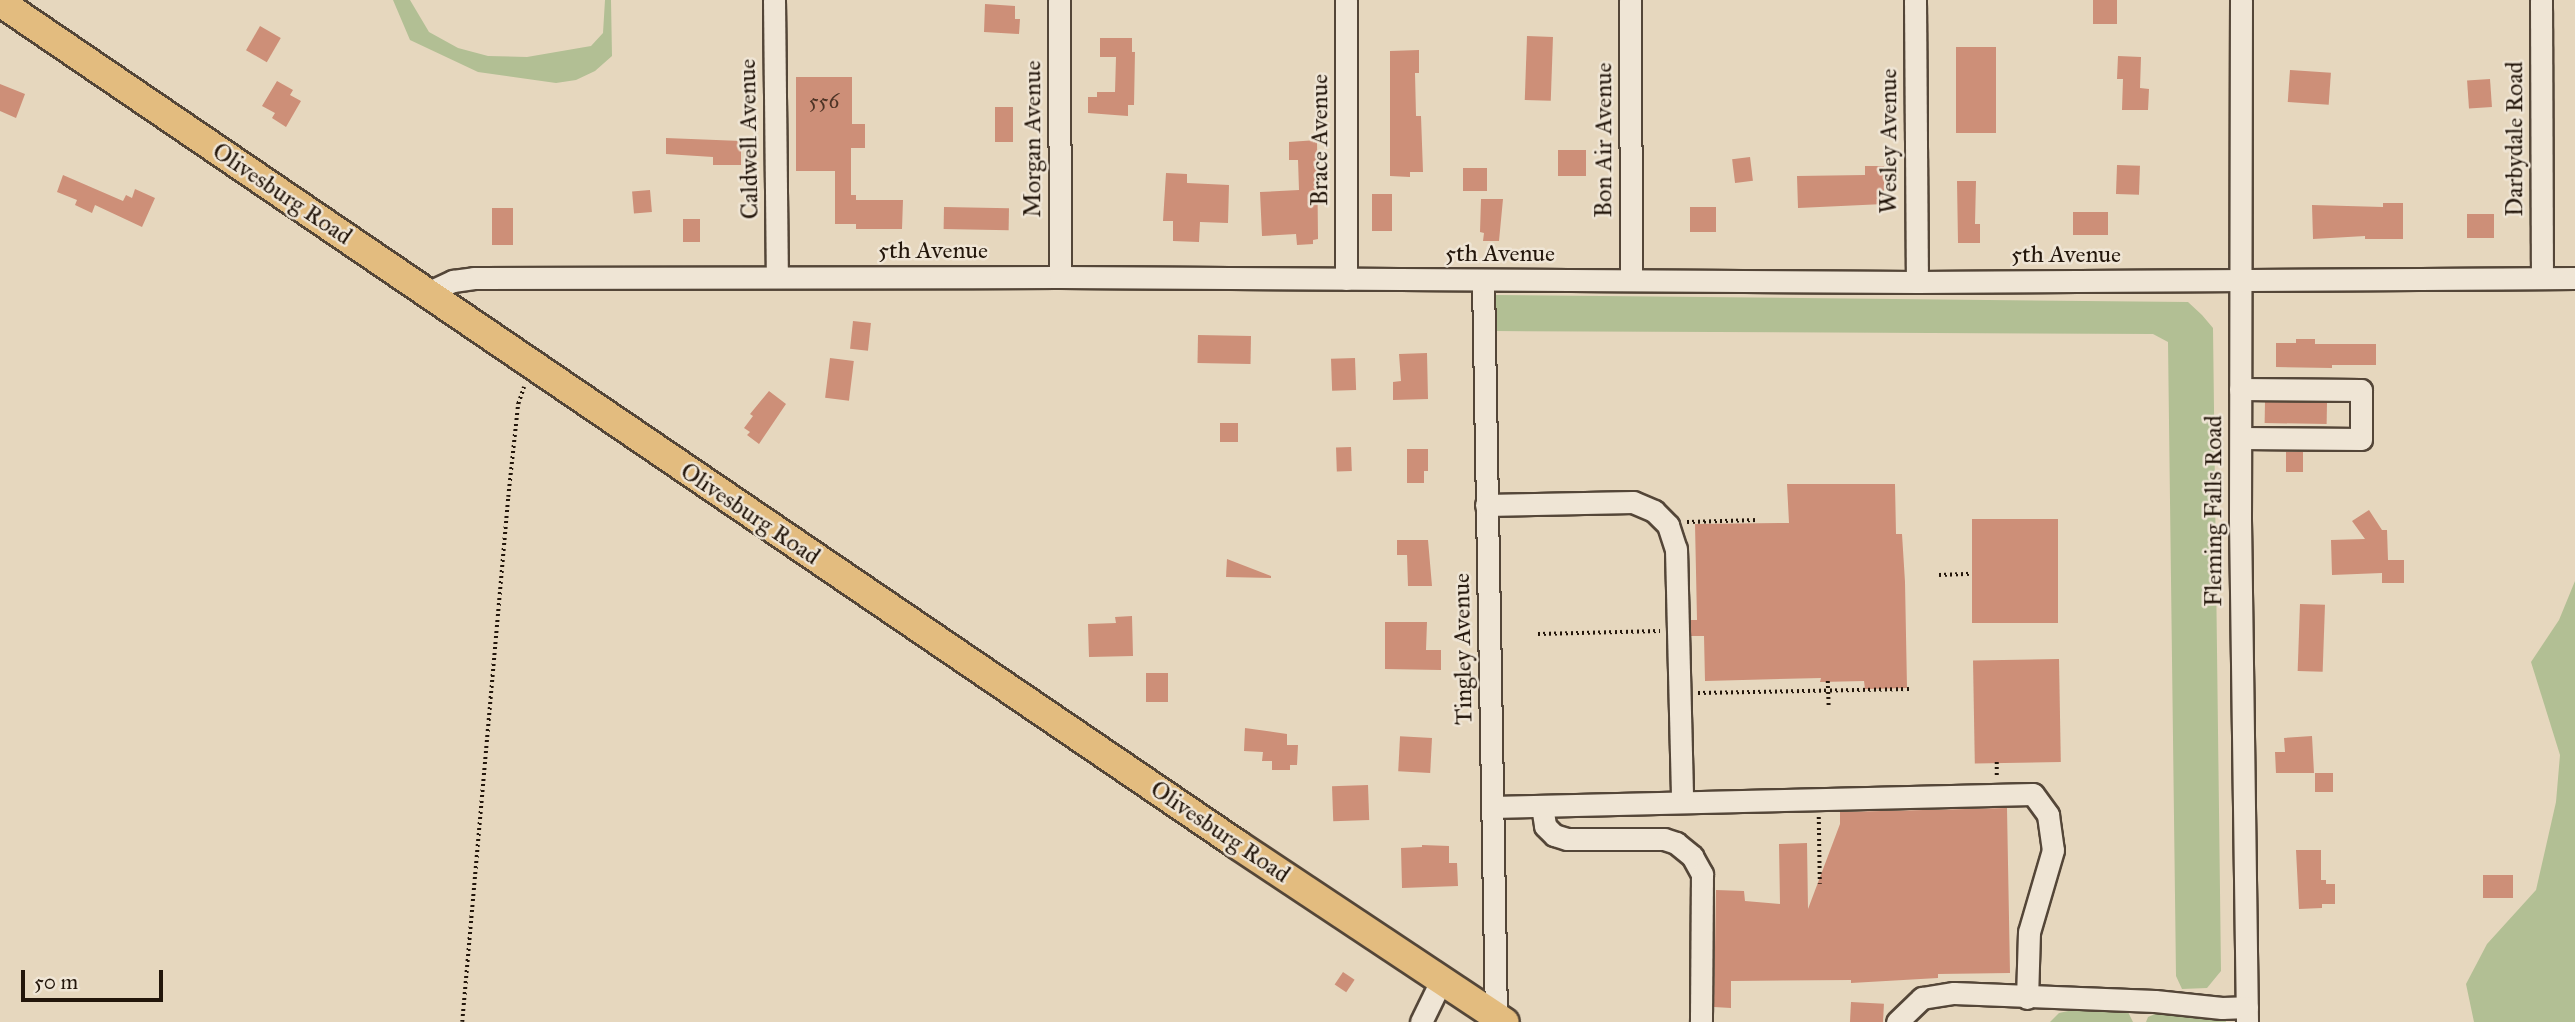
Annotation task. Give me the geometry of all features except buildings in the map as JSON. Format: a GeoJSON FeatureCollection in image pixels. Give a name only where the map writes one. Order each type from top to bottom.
{"type":"FeatureCollection","features":[{"type":"Feature","properties":{"kind":"main road","name":"Olivesburg Road"},"geometry":{"type":"LineString","coordinates":[[0,2],[532,366],[1500,1019]]}},
{"type":"Feature","properties":{"kind":"street","name":"Caldwell Avenue"},"geometry":{"type":"LineString","coordinates":[[774,0],[777,278]]}},
{"type":"Feature","properties":{"kind":"street","name":"Morgan Avenue"},"geometry":{"type":"LineString","coordinates":[[1059,0],[1060,277]]}},
{"type":"Feature","properties":{"kind":"street","name":"Brace Avenue"},"geometry":{"type":"LineString","coordinates":[[1346,0],[1346,279]]}},
{"type":"Feature","properties":{"kind":"street","name":"Bon Air Avenue"},"geometry":{"type":"LineString","coordinates":[[1630,0],[1631,281]]}},
{"type":"Feature","properties":{"kind":"street","name":"Wesley Avenue"},"geometry":{"type":"LineString","coordinates":[[1915,0],[1917,282]]}},
{"type":"Feature","properties":{"kind":"street","name":"Fleming Falls Road"},"geometry":{"type":"LineString","coordinates":[[2241,0],[2239,281],[2247,1014]]}},
{"type":"Feature","properties":{"kind":"street","name":"Darbydale Road"},"geometry":{"type":"LineString","coordinates":[[2541,0],[2542,278]]}},
{"type":"Feature","properties":{"kind":"street","name":"5th Avenue"},"geometry":{"type":"LineString","coordinates":[[427,293],[453,281],[474,278],[1060,277],[1917,282],[2575,278]]}},
{"type":"Feature","properties":{"kind":"street","name":"Tingley Avenue"},"geometry":{"type":"LineString","coordinates":[[1483,281],[1492,807],[1500,1019]]}},
{"type":"Feature","properties":{"kind":"street"},"geometry":{"type":"LineString","coordinates":[[2240,389],[2361,390],[2361,439],[2241,438]]}},
{"type":"Feature","properties":{"kind":"street"},"geometry":{"type":"LineString","coordinates":[[1486,505],[1633,502],[1654,511],[1668,524],[1676,550],[1682,801]]}},
{"type":"Feature","properties":{"kind":"street"},"geometry":{"type":"LineString","coordinates":[[1492,807],[2033,794],[2048,815],[2053,850],[2029,932],[2027,998]]}},
{"type":"Feature","properties":{"kind":"street"},"geometry":{"type":"LineString","coordinates":[[1542,806],[1545,826],[1554,835],[1580,841],[1664,839],[1676,843],[1692,856],[1702,874],[1701,1022]]}},
{"type":"Feature","properties":{"kind":"street"},"geometry":{"type":"LineString","coordinates":[[1420,1022],[1441,981]]}},
{"type":"Feature","properties":{"kind":"street"},"geometry":{"type":"LineString","coordinates":[[1897,1022],[1922,998],[1954,993],[2155,1001],[2222,1008],[2247,1014]]}},
{"type":"Feature","properties":{"kind":"path"},"geometry":{"type":"LineString","coordinates":[[462,1022],[518,404],[532,366]]}},
{"type":"Feature","properties":{"kind":"path"},"geometry":{"type":"LineString","coordinates":[[1684,522],[1758,520]]}},
{"type":"Feature","properties":{"kind":"path"},"geometry":{"type":"LineString","coordinates":[[1939,575],[1972,574]]}},
{"type":"Feature","properties":{"kind":"path"},"geometry":{"type":"LineString","coordinates":[[1538,634],[1678,630]]}},
{"type":"Feature","properties":{"kind":"path"},"geometry":{"type":"LineString","coordinates":[[1828,681],[1829,707]]}},
{"type":"Feature","properties":{"kind":"path"},"geometry":{"type":"LineString","coordinates":[[1688,693],[1909,689]]}},
{"type":"Feature","properties":{"kind":"path"},"geometry":{"type":"LineString","coordinates":[[1818,799],[1820,884]]}},
{"type":"Feature","properties":{"kind":"green space"},"geometry":{"type":"Polygon","coordinates":[[[393,0],[410,0],[429,32],[458,48],[488,56],[527,57],[591,46],[603,33],[605,0],[611,0],[612,56],[595,71],[576,80],[556,83],[478,72],[410,40],[393,0]]]}},
{"type":"Feature","properties":{"kind":"green space"},"geometry":{"type":"Polygon","coordinates":[[[1496,295],[2188,302],[2202,315],[2213,328],[2221,971],[2207,988],[2182,989],[2176,976],[2168,342],[2153,334],[1495,331],[1492,327],[1491,303],[1496,295]]]}},
{"type":"Feature","properties":{"kind":"green space"},"geometry":{"type":"Polygon","coordinates":[[[2575,581],[2575,1022],[2474,1022],[2466,984],[2487,944],[2536,890],[2556,802],[2560,755],[2531,662],[2559,620],[2575,581]]]}},
{"type":"Feature","properties":{"kind":"green space"},"geometry":{"type":"Polygon","coordinates":[[[2167,1009],[2223,1013],[2226,1022],[2146,1022],[2148,1017],[2167,1009]]]}},
{"type":"Feature","properties":{"kind":"green space"},"geometry":{"type":"Polygon","coordinates":[[[2073,1010],[2127,1010],[2133,1022],[2050,1022],[2059,1013],[2073,1010]]]}}]}
